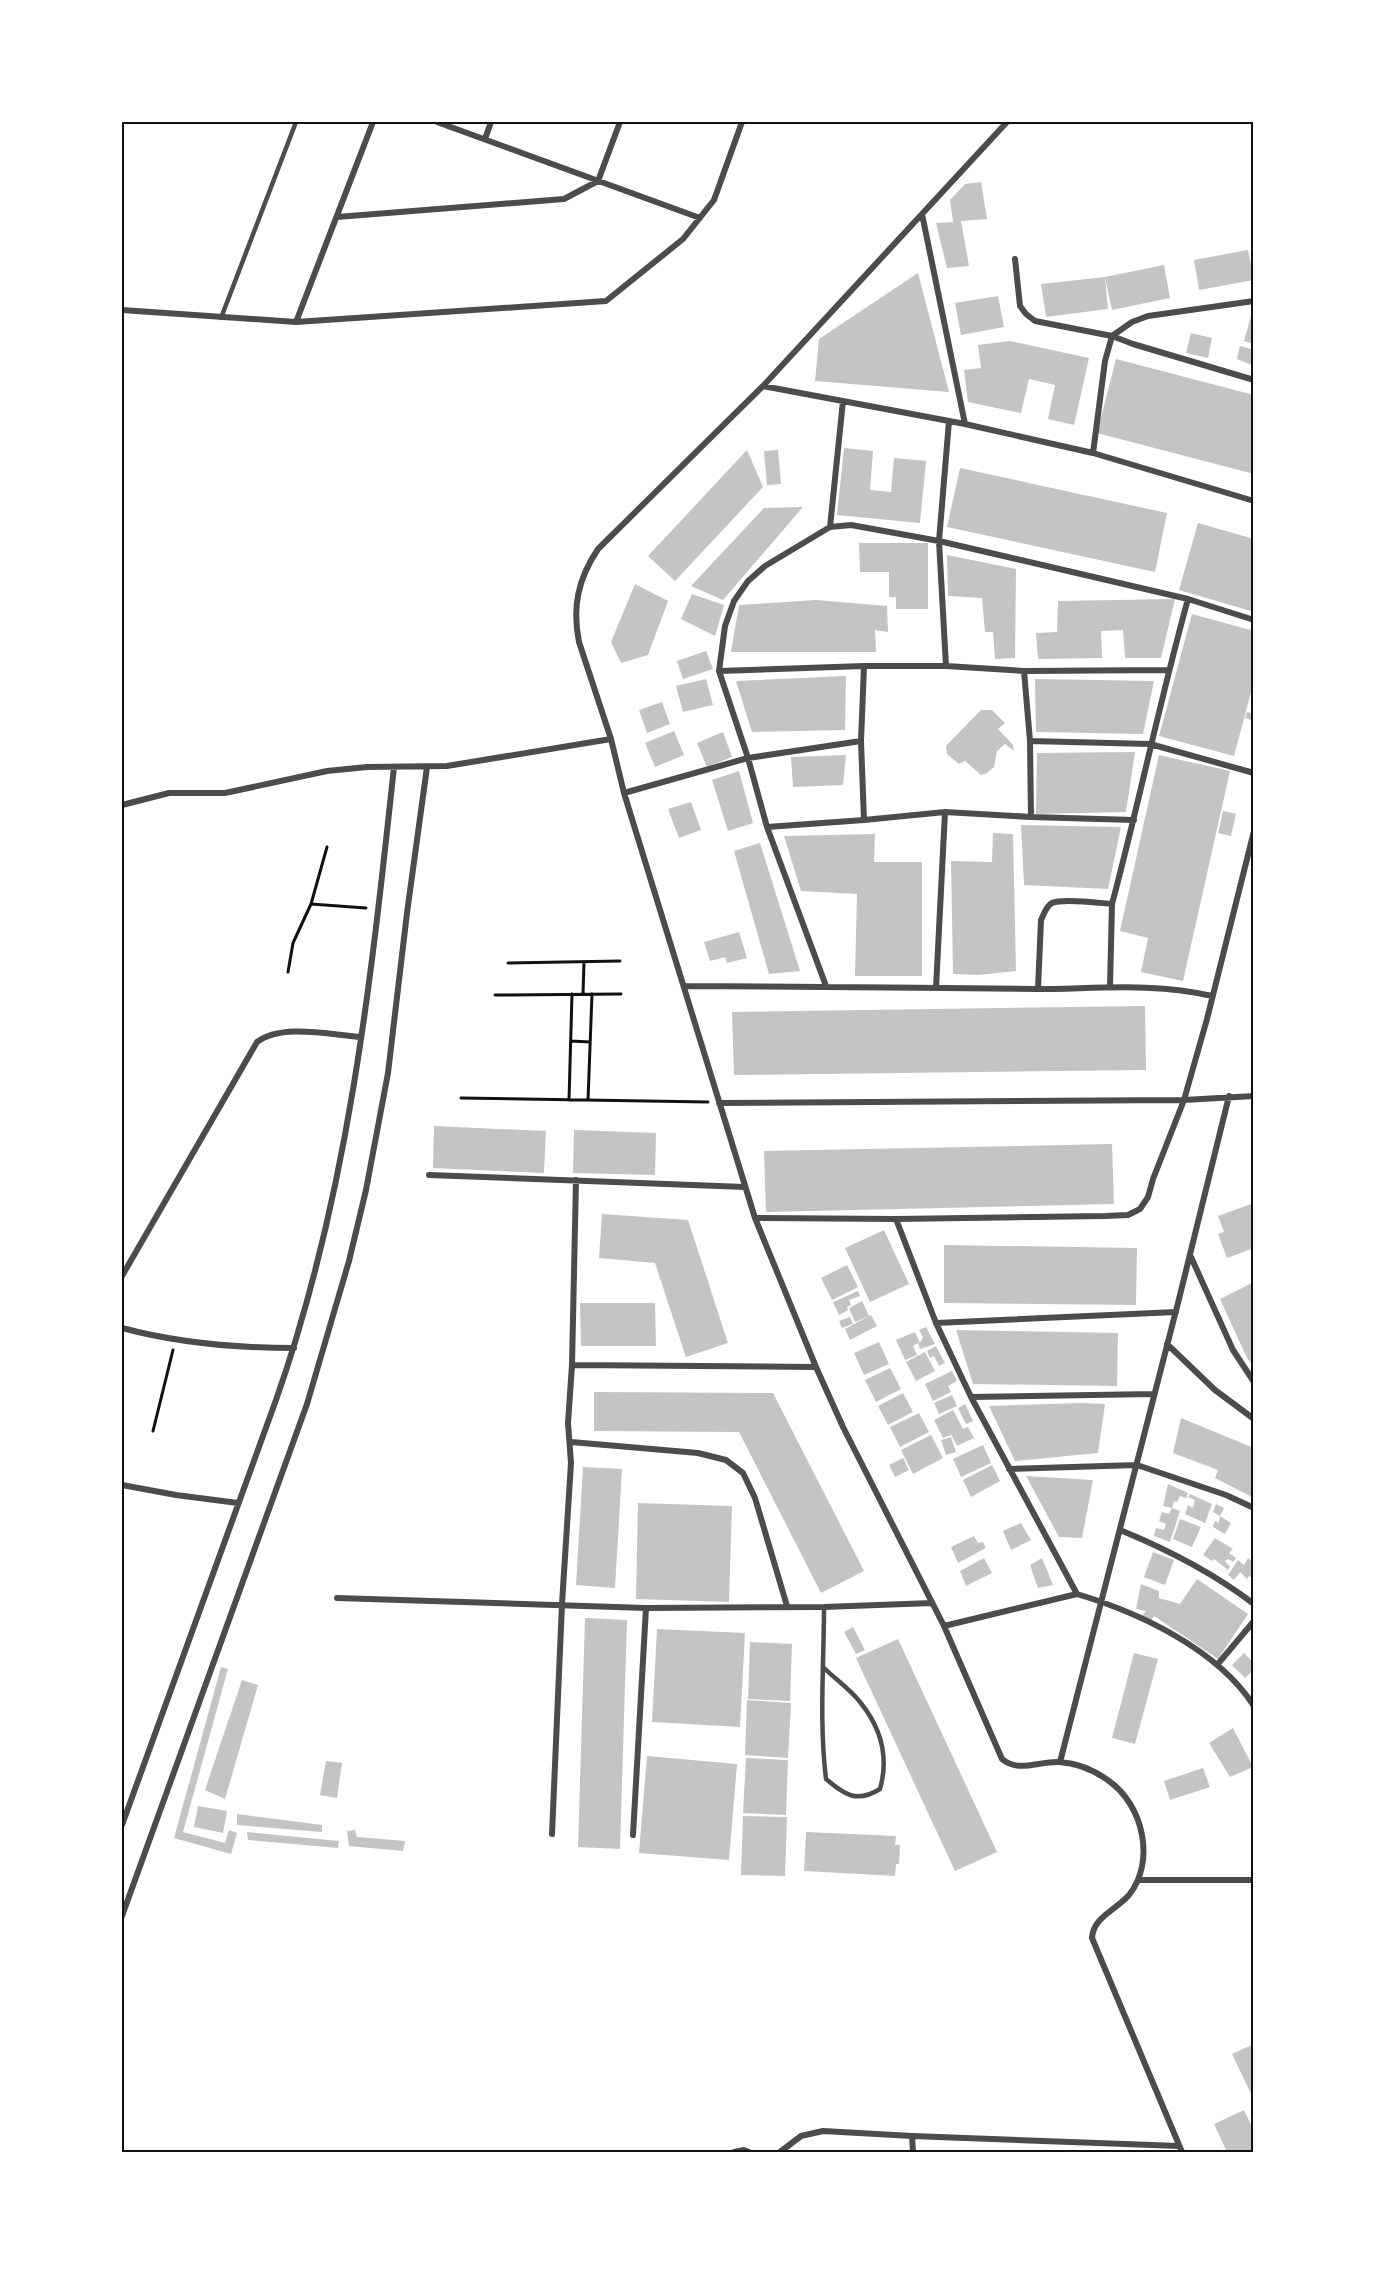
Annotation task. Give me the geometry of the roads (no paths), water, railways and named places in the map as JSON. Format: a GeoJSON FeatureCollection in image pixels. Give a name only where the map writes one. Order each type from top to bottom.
{"type":"FeatureCollection","features":[{"type":"Feature","properties":{"kind":"street"},"geometry":{"type":"LineString","coordinates":[[296,322],[373,122]]}},
{"type":"Feature","properties":{"kind":"street"},"geometry":{"type":"LineString","coordinates":[[437,122],[700,218]]}},
{"type":"Feature","properties":{"kind":"street"},"geometry":{"type":"LineString","coordinates":[[485,139],[492,122]]}},
{"type":"Feature","properties":{"kind":"street"},"geometry":{"type":"LineString","coordinates":[[337,217],[564,199],[598,180],[620,122]]}},
{"type":"Feature","properties":{"kind":"street"},"geometry":{"type":"LineString","coordinates":[[122,310],[296,322],[606,301],[683,239],[714,200],[742,122]]}},
{"type":"Feature","properties":{"kind":"street"},"geometry":{"type":"LineString","coordinates":[[780,2152],[792,2142],[812,2132],[823,2131],[1180,2149],[1092,1938],[1095,1925],[1128,1896],[1138,1880],[1143,1850],[1142,1835],[1133,1807],[1124,1795],[1102,1775],[1089,1768],[1060,1762],[1020,1766],[1007,1763],[1002,1758],[944,1626],[843,1427],[755,1218],[624,793],[611,739],[579,642],[576,626],[577,593],[582,578],[598,549],[763,386],[1006,122]]}},
{"type":"Feature","properties":{"kind":"street"},"geometry":{"type":"LineString","coordinates":[[922,214],[965,424]]}},
{"type":"Feature","properties":{"kind":"street"},"geometry":{"type":"LineString","coordinates":[[1015,259],[1020,306],[1035,321],[1112,336],[1254,380]]}},
{"type":"Feature","properties":{"kind":"street"},"geometry":{"type":"LineString","coordinates":[[1093,453],[1105,361],[1112,336],[1132,322],[1148,316],[1254,301]]}},
{"type":"Feature","properties":{"kind":"street"},"geometry":{"type":"LineString","coordinates":[[763,386],[965,424],[1093,453],[1190,480],[1254,501]]}},
{"type":"Feature","properties":{"kind":"street"},"geometry":{"type":"LineString","coordinates":[[830,527],[843,401]]}},
{"type":"Feature","properties":{"kind":"street"},"geometry":{"type":"LineString","coordinates":[[945,666],[939,541],[949,421]]}},
{"type":"Feature","properties":{"kind":"street"},"geometry":{"type":"LineString","coordinates":[[826,986],[767,827],[748,758],[719,671],[724,626],[734,602],[748,581],[765,566],[830,527],[851,525],[939,541],[1188,599],[1254,620]]}},
{"type":"Feature","properties":{"kind":"street"},"geometry":{"type":"LineString","coordinates":[[1110,987],[1112,904],[1134,820],[1168,670],[1188,599]]}},
{"type":"Feature","properties":{"kind":"street"},"geometry":{"type":"LineString","coordinates":[[719,671],[864,666],[945,666],[1024,670],[1168,670]]}},
{"type":"Feature","properties":{"kind":"street"},"geometry":{"type":"LineString","coordinates":[[864,666],[861,741],[864,820]]}},
{"type":"Feature","properties":{"kind":"street"},"geometry":{"type":"LineString","coordinates":[[1024,670],[1030,741],[1031,817]]}},
{"type":"Feature","properties":{"kind":"street"},"geometry":{"type":"LineString","coordinates":[[122,805],[170,793],[225,793],[348,768],[447,766],[611,739]]}},
{"type":"Feature","properties":{"kind":"street"},"geometry":{"type":"LineString","coordinates":[[624,793],[748,758],[861,741]]}},
{"type":"Feature","properties":{"kind":"street"},"geometry":{"type":"LineString","coordinates":[[1030,741],[1150,744],[1254,773]]}},
{"type":"Feature","properties":{"kind":"street"},"geometry":{"type":"LineString","coordinates":[[122,1825],[294,1348],[334,1194],[374,956],[394,767]]}},
{"type":"Feature","properties":{"kind":"street"},"geometry":{"type":"LineString","coordinates":[[122,1916],[307,1404],[349,1261],[368,1180],[388,1073],[427,767]]}},
{"type":"Feature","properties":{"kind":"street"},"geometry":{"type":"LineString","coordinates":[[767,827],[945,812],[1134,820]]}},
{"type":"Feature","properties":{"kind":"street"},"geometry":{"type":"LineString","coordinates":[[936,988],[945,812]]}},
{"type":"Feature","properties":{"kind":"street"},"geometry":{"type":"LineString","coordinates":[[755,1218],[896,1219],[1128,1215],[1140,1209],[1148,1197],[1184,1100],[1254,831]]}},
{"type":"Feature","properties":{"kind":"street"},"geometry":{"type":"LineString","coordinates":[[1038,989],[1041,920],[1052,903],[1112,904]]}},
{"type":"Feature","properties":{"kind":"street"},"geometry":{"type":"LineString","coordinates":[[684,986],[1038,989],[1110,987],[1182,989],[1212,996]]}},
{"type":"Feature","properties":{"kind":"street"},"geometry":{"type":"LineString","coordinates":[[122,1276],[257,1042],[265,1036],[286,1032],[361,1037]]}},
{"type":"Feature","properties":{"kind":"street"},"geometry":{"type":"LineString","coordinates":[[719,1103],[1184,1100],[1254,1095]]}},
{"type":"Feature","properties":{"kind":"street"},"geometry":{"type":"LineString","coordinates":[[1060,1762],[1229,1096]]}},
{"type":"Feature","properties":{"kind":"street"},"geometry":{"type":"LineString","coordinates":[[429,1175],[745,1187]]}},
{"type":"Feature","properties":{"kind":"street"},"geometry":{"type":"LineString","coordinates":[[552,1834],[571,1443],[568,1423],[572,1365],[576,1180]]}},
{"type":"Feature","properties":{"kind":"street"},"geometry":{"type":"LineString","coordinates":[[896,1219],[936,1323],[971,1397],[1077,1594]]}},
{"type":"Feature","properties":{"kind":"street"},"geometry":{"type":"LineString","coordinates":[[1190,1256],[1233,1350],[1254,1382]]}},
{"type":"Feature","properties":{"kind":"street"},"geometry":{"type":"LineString","coordinates":[[936,1323],[1176,1311]]}},
{"type":"Feature","properties":{"kind":"street"},"geometry":{"type":"LineString","coordinates":[[122,1328],[175,1340],[254,1348],[294,1348]]}},
{"type":"Feature","properties":{"kind":"street"},"geometry":{"type":"LineString","coordinates":[[1167,1344],[1215,1390],[1254,1419]]}},
{"type":"Feature","properties":{"kind":"street"},"geometry":{"type":"LineString","coordinates":[[572,1365],[816,1367]]}},
{"type":"Feature","properties":{"kind":"street"},"geometry":{"type":"LineString","coordinates":[[971,1397],[1154,1394]]}},
{"type":"Feature","properties":{"kind":"street"},"geometry":{"type":"LineString","coordinates":[[571,1443],[698,1453],[726,1460],[743,1473],[755,1498],[787,1606]]}},
{"type":"Feature","properties":{"kind":"street"},"geometry":{"type":"LineString","coordinates":[[1009,1469],[1137,1465],[1226,1495],[1254,1508]]}},
{"type":"Feature","properties":{"kind":"street"},"geometry":{"type":"LineString","coordinates":[[122,1485],[176,1496],[238,1503]]}},
{"type":"Feature","properties":{"kind":"street"},"geometry":{"type":"LineString","coordinates":[[1120,1530],[1198,1565],[1254,1604]]}},
{"type":"Feature","properties":{"kind":"street"},"geometry":{"type":"LineString","coordinates":[[944,1626],[1077,1594],[1102,1602],[1181,1638],[1217,1665],[1245,1693],[1254,1706]]}},
{"type":"Feature","properties":{"kind":"street"},"geometry":{"type":"LineString","coordinates":[[337,1598],[646,1608],[824,1607],[932,1603]]}},
{"type":"Feature","properties":{"kind":"street"},"geometry":{"type":"LineString","coordinates":[[633,1835],[646,1608]]}},
{"type":"Feature","properties":{"kind":"street"},"geometry":{"type":"LineString","coordinates":[[1217,1665],[1254,1621]]}},
{"type":"Feature","properties":{"kind":"street"},"geometry":{"type":"LineString","coordinates":[[1138,1880],[1254,1880]]}},
{"type":"Feature","properties":{"kind":"street"},"geometry":{"type":"LineString","coordinates":[[912,2136],[913,2152]]}},
{"type":"Feature","properties":{"kind":"street"},"geometry":{"type":"LineString","coordinates":[[734,2152],[749,2152]]}},
{"type":"Feature","properties":{"kind":"lane"},"geometry":{"type":"LineString","coordinates":[[221,318],[296,122]]}},
{"type":"Feature","properties":{"kind":"lane"},"geometry":{"type":"LineString","coordinates":[[824,1607],[823,1756],[826,1779],[845,1795],[868,1797],[880,1790],[885,1769],[883,1746],[873,1722],[860,1701],[824,1667]]}}]}
